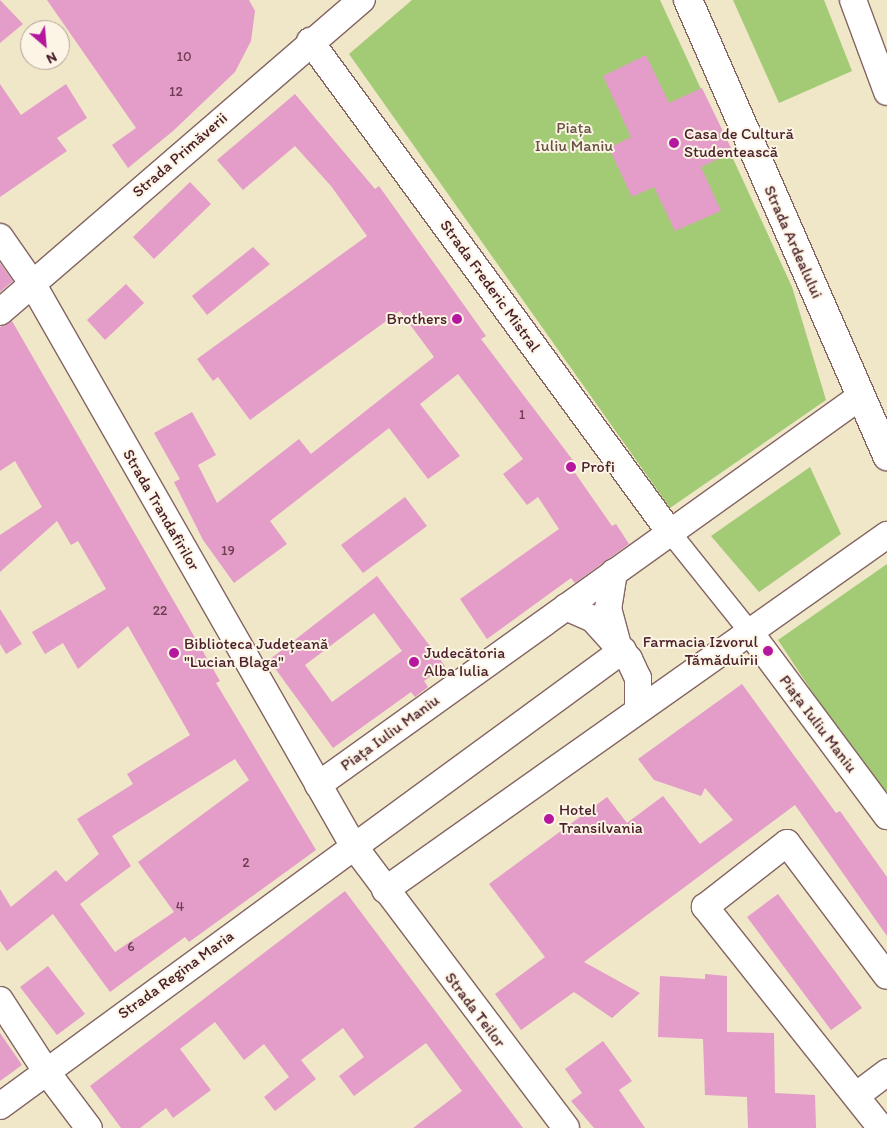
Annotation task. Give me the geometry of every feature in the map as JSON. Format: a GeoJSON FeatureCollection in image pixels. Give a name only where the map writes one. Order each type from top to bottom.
{"type":"FeatureCollection","features":[{"type":"Feature","properties":{"kind":"main road","name":"Strada Ardealului"},"geometry":{"type":"LineString","coordinates":[[688,0],[887,456]]}},
{"type":"Feature","properties":{"kind":"street","name":"Strada Primăverii"},"geometry":{"type":"LineString","coordinates":[[0,312],[310,41],[362,0]]}},
{"type":"Feature","properties":{"kind":"street"},"geometry":{"type":"LineString","coordinates":[[853,0],[883,82]]}},
{"type":"Feature","properties":{"kind":"street","name":"Strada Frederic Mistral"},"geometry":{"type":"LineString","coordinates":[[310,41],[669,531]]}},
{"type":"Feature","properties":{"kind":"street","name":"Strada Trandafirilor"},"geometry":{"type":"LineString","coordinates":[[0,237],[32,283],[318,785]]}},
{"type":"Feature","properties":{"kind":"street","name":"Piața Iuliu Maniu"},"geometry":{"type":"LineString","coordinates":[[318,785],[669,531],[861,396]]}},
{"type":"Feature","properties":{"kind":"street","name":"Piața Iuliu Maniu"},"geometry":{"type":"LineString","coordinates":[[669,531],[749,631],[887,816]]}},
{"type":"Feature","properties":{"kind":"street"},"geometry":{"type":"LineString","coordinates":[[318,785],[353,845],[386,890],[887,535]]}},
{"type":"Feature","properties":{"kind":"street"},"geometry":{"type":"LineString","coordinates":[[614,572],[608,608],[623,650],[638,678],[638,710]]}},
{"type":"Feature","properties":{"kind":"street"},"geometry":{"type":"LineString","coordinates":[[566,606],[593,619],[623,650],[652,672],[684,678]]}},
{"type":"Feature","properties":{"kind":"street"},"geometry":{"type":"LineString","coordinates":[[353,845],[623,650]]}},
{"type":"Feature","properties":{"kind":"street"},"geometry":{"type":"LineString","coordinates":[[881,1128],[857,1095],[705,907],[787,843],[887,976]]}},
{"type":"Feature","properties":{"kind":"street","name":"Strada Regina Maria"},"geometry":{"type":"LineString","coordinates":[[0,1106],[353,845]]}},
{"type":"Feature","properties":{"kind":"street","name":"Strada Teilor"},"geometry":{"type":"LineString","coordinates":[[386,890],[566,1128]]}},
{"type":"Feature","properties":{"kind":"street"},"geometry":{"type":"LineString","coordinates":[[0,1000],[46,1071],[89,1128]]}},
{"type":"Feature","properties":{"kind":"street"},"geometry":{"type":"LineString","coordinates":[[857,1095],[887,1072]]}},
{"type":"Feature","properties":{"kind":"green space","name":"Piața Iuliu Maniu"},"geometry":{"type":"Polygon","coordinates":[[[412,0],[660,0],[792,287],[826,400],[670,508],[349,54],[412,0]]]}},
{"type":"Feature","properties":{"kind":"green space"},"geometry":{"type":"Polygon","coordinates":[[[733,0],[824,0],[852,71],[779,103],[733,0]]]}},
{"type":"Feature","properties":{"kind":"green space"},"geometry":{"type":"Polygon","coordinates":[[[810,467],[841,534],[759,592],[711,536],[810,467]]]}},
{"type":"Feature","properties":{"kind":"green space"},"geometry":{"type":"Polygon","coordinates":[[[887,564],[887,791],[880,795],[778,640],[887,564]]]}},
{"type":"Feature","properties":{"kind":"building"},"geometry":{"type":"Polygon","coordinates":[[[0,0],[20,21],[20,26],[0,43],[0,0]]]}},
{"type":"Feature","properties":{"kind":"building"},"geometry":{"type":"Polygon","coordinates":[[[47,0],[249,0],[255,11],[251,41],[235,72],[173,131],[128,168],[112,145],[136,128],[70,33],[70,20],[61,20],[47,0]]]}},
{"type":"Feature","properties":{"kind":"building","name":"Casa de Cultură Studentească"},"geometry":{"type":"Polygon","coordinates":[[[646,55],[669,103],[702,88],[733,152],[701,167],[721,211],[675,231],[654,187],[632,197],[609,148],[631,137],[603,76],[646,55]]]}},
{"type":"Feature","properties":{"kind":"building"},"geometry":{"type":"Polygon","coordinates":[[[0,84],[21,115],[66,84],[87,118],[57,138],[67,151],[0,197],[0,84]]]}},
{"type":"Feature","properties":{"kind":"building"},"geometry":{"type":"Polygon","coordinates":[[[295,94],[375,189],[379,186],[486,336],[481,339],[578,467],[573,470],[612,526],[616,524],[629,544],[575,583],[571,578],[487,639],[460,599],[559,529],[538,497],[527,505],[503,474],[523,459],[458,374],[420,404],[460,456],[428,479],[389,428],[270,521],[287,544],[234,583],[203,540],[174,482],[180,479],[154,433],[192,412],[216,455],[198,465],[217,503],[299,439],[311,454],[434,357],[400,311],[250,420],[218,377],[213,381],[197,359],[367,236],[331,186],[295,146],[243,190],[217,160],[295,94]]]}},
{"type":"Feature","properties":{"kind":"building"},"geometry":{"type":"Polygon","coordinates":[[[190,182],[211,204],[154,259],[133,237],[190,182]]]}},
{"type":"Feature","properties":{"kind":"building"},"geometry":{"type":"Polygon","coordinates":[[[253,247],[270,264],[207,315],[192,296],[253,247]]]}},
{"type":"Feature","properties":{"kind":"building"},"geometry":{"type":"Polygon","coordinates":[[[0,263],[13,281],[0,292],[0,263]]]}},
{"type":"Feature","properties":{"kind":"building"},"geometry":{"type":"Polygon","coordinates":[[[126,284],[144,303],[105,340],[87,320],[126,284]]]}},
{"type":"Feature","properties":{"kind":"building"},"geometry":{"type":"Polygon","coordinates":[[[12,321],[220,681],[216,683],[316,850],[189,942],[185,937],[110,992],[53,914],[7,951],[0,941],[0,889],[11,907],[56,870],[66,882],[99,854],[77,819],[133,784],[127,774],[190,735],[128,626],[78,669],[63,643],[45,654],[32,632],[106,589],[78,541],[71,545],[57,521],[0,572],[0,535],[42,507],[15,461],[0,471],[0,327],[12,321]],[[235,759],[112,836],[131,866],[80,904],[115,952],[174,912],[138,862],[249,780],[235,759]]]}},
{"type":"Feature","properties":{"kind":"building"},"geometry":{"type":"Polygon","coordinates":[[[405,497],[427,526],[363,573],[341,545],[405,497]]]}},
{"type":"Feature","properties":{"kind":"building","name":"Judecătoria Alba Iulia"},"geometry":{"type":"Polygon","coordinates":[[[377,576],[445,666],[424,681],[428,687],[415,697],[411,692],[333,748],[269,660],[377,576]],[[374,613],[305,665],[332,702],[402,651],[374,613]]]}},
{"type":"Feature","properties":{"kind":"building"},"geometry":{"type":"Polygon","coordinates":[[[0,609],[22,644],[6,654],[0,644],[0,609]]]}},
{"type":"Feature","properties":{"kind":"building"},"geometry":{"type":"Polygon","coordinates":[[[742,684],[836,813],[840,811],[887,877],[887,936],[795,805],[584,962],[640,993],[612,1018],[574,992],[521,1030],[495,994],[545,957],[489,884],[607,797],[627,823],[663,796],[700,844],[733,820],[705,788],[701,796],[654,780],[638,759],[742,684]]]}},
{"type":"Feature","properties":{"kind":"building"},"geometry":{"type":"Polygon","coordinates":[[[345,891],[523,1128],[413,1128],[462,1091],[426,1043],[354,1096],[339,1076],[364,1057],[343,1028],[301,1060],[316,1079],[275,1111],[264,1097],[289,1077],[264,1044],[244,1060],[215,1022],[180,1049],[211,1090],[173,1118],[166,1108],[140,1128],[121,1128],[90,1086],[345,891]]]}},
{"type":"Feature","properties":{"kind":"building"},"geometry":{"type":"Polygon","coordinates":[[[778,894],[862,1008],[831,1030],[747,917],[778,894]]]}},
{"type":"Feature","properties":{"kind":"building"},"geometry":{"type":"Polygon","coordinates":[[[48,966],[85,1014],[57,1035],[20,987],[48,966]]]}},
{"type":"Feature","properties":{"kind":"building"},"geometry":{"type":"Polygon","coordinates":[[[705,974],[727,976],[727,1032],[774,1033],[775,1093],[815,1095],[816,1128],[748,1128],[747,1097],[705,1095],[703,1039],[658,1037],[660,976],[705,979],[705,974]]]}},
{"type":"Feature","properties":{"kind":"building"},"geometry":{"type":"Polygon","coordinates":[[[0,1033],[22,1065],[0,1081],[0,1033]]]}},
{"type":"Feature","properties":{"kind":"building"},"geometry":{"type":"Polygon","coordinates":[[[603,1041],[632,1081],[619,1090],[645,1128],[594,1128],[571,1101],[582,1093],[565,1069],[603,1041]]]}},
{"type":"Feature","properties":{"kind":"place","name":"Casa de Cultură Studentească"},"geometry":{"type":"Point","coordinates":[674,143]}},
{"type":"Feature","properties":{"kind":"place","name":"Brothers"},"geometry":{"type":"Point","coordinates":[457,319]}},
{"type":"Feature","properties":{"kind":"place","name":"Profi"},"geometry":{"type":"Point","coordinates":[571,467]}},
{"type":"Feature","properties":{"kind":"place","name":"Farmacia Izvorul Tămăduirii"},"geometry":{"type":"Point","coordinates":[768,651]}},
{"type":"Feature","properties":{"kind":"place","name":"Biblioteca Județeană \"Lucian Blaga\""},"geometry":{"type":"Point","coordinates":[174,653]}},
{"type":"Feature","properties":{"kind":"place","name":"Judecătoria Alba Iulia"},"geometry":{"type":"Point","coordinates":[414,662]}},
{"type":"Feature","properties":{"kind":"place","name":"Hotel Transilvania"},"geometry":{"type":"Point","coordinates":[549,819]}}]}
